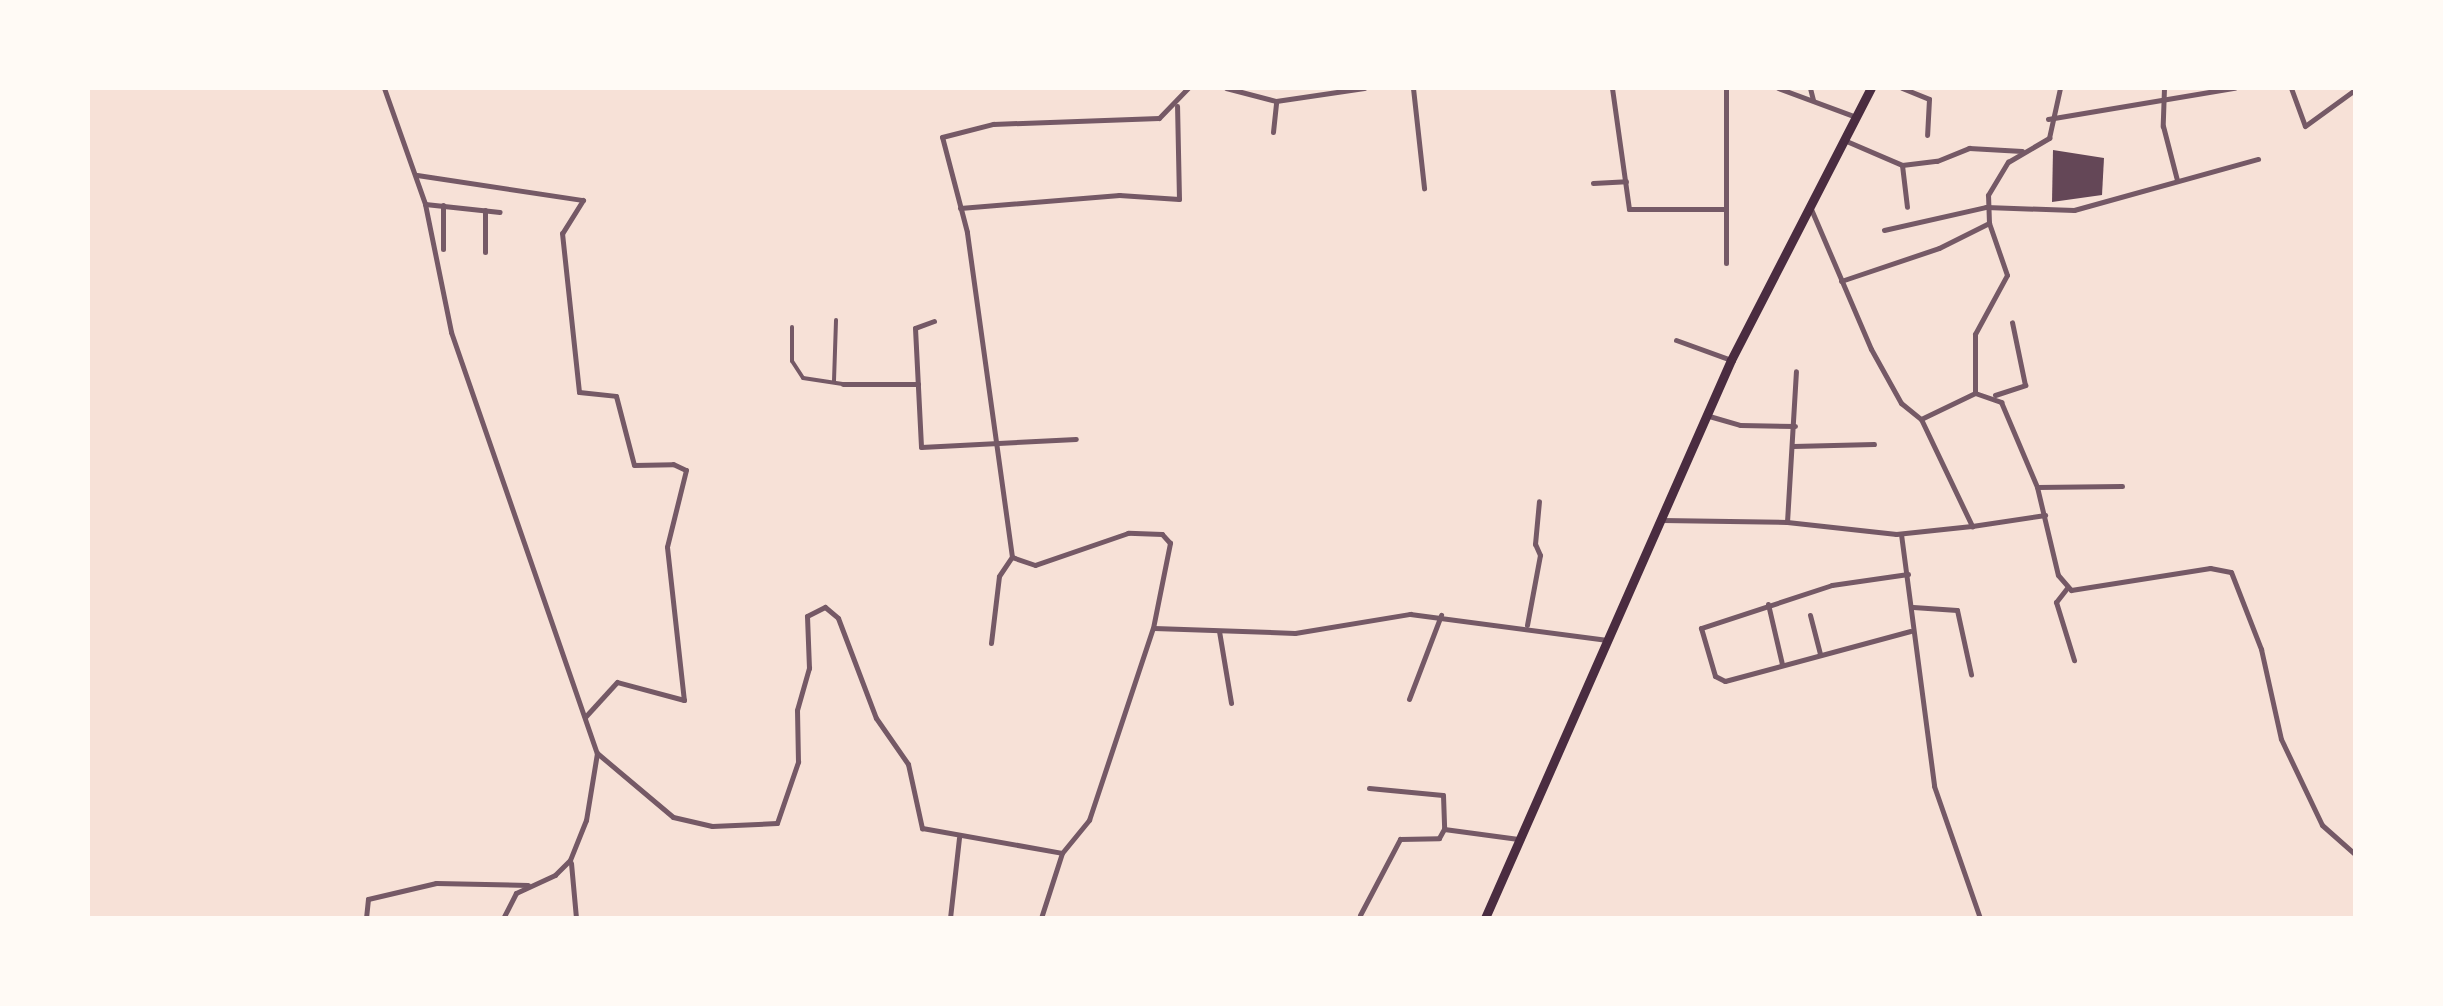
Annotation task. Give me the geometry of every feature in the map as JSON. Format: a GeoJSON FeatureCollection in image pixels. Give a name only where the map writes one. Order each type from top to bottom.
{"type":"FeatureCollection","features":[{"type":"Feature","properties":{"kind":"main road"},"geometry":{"type":"LineString","coordinates":[[1485,918],[1731,360],[1871,88]]}},
{"type":"Feature","properties":{"kind":"street"},"geometry":{"type":"LineString","coordinates":[[384,88],[425,204],[451,332],[597,753],[673,817],[712,826],[777,823],[798,762],[797,710],[809,668],[806,616],[825,608],[838,618],[876,718],[908,764],[917,823],[959,838],[1062,853]]}},
{"type":"Feature","properties":{"kind":"street"},"geometry":{"type":"LineString","coordinates":[[960,208],[1119,195],[1179,199],[1177,106],[1188,88]]}},
{"type":"Feature","properties":{"kind":"street"},"geometry":{"type":"LineString","coordinates":[[1226,88],[1276,101],[1364,88]]}},
{"type":"Feature","properties":{"kind":"street"},"geometry":{"type":"LineString","coordinates":[[1250,97],[1251,88]]}},
{"type":"Feature","properties":{"kind":"street"},"geometry":{"type":"LineString","coordinates":[[1414,88],[1424,188]]}},
{"type":"Feature","properties":{"kind":"street"},"geometry":{"type":"LineString","coordinates":[[1612,88],[1627,206],[1634,210],[1726,209]]}},
{"type":"Feature","properties":{"kind":"street"},"geometry":{"type":"LineString","coordinates":[[1726,88],[1726,264]]}},
{"type":"Feature","properties":{"kind":"street"},"geometry":{"type":"LineString","coordinates":[[1778,88],[1856,118]]}},
{"type":"Feature","properties":{"kind":"street"},"geometry":{"type":"LineString","coordinates":[[1810,88],[1813,100]]}},
{"type":"Feature","properties":{"kind":"street"},"geometry":{"type":"LineString","coordinates":[[1902,88],[1929,99],[1927,135]]}},
{"type":"Feature","properties":{"kind":"street"},"geometry":{"type":"LineString","coordinates":[[1976,393],[1976,334],[2007,275],[1986,207],[2008,162],[2022,150],[2049,138],[2048,118],[2060,88]]}},
{"type":"Feature","properties":{"kind":"street"},"geometry":{"type":"LineString","coordinates":[[2164,88],[2162,102],[2177,180]]}},
{"type":"Feature","properties":{"kind":"street"},"geometry":{"type":"LineString","coordinates":[[2048,118],[2234,88]]}},
{"type":"Feature","properties":{"kind":"street"},"geometry":{"type":"LineString","coordinates":[[2290,88],[2303,126],[2356,89]]}},
{"type":"Feature","properties":{"kind":"street"},"geometry":{"type":"LineString","coordinates":[[1272,132],[1276,101]]}},
{"type":"Feature","properties":{"kind":"street"},"geometry":{"type":"LineString","coordinates":[[991,642],[999,576],[1012,558],[999,446],[960,208],[941,142],[948,132],[993,124],[1144,120],[1177,106]]}},
{"type":"Feature","properties":{"kind":"street"},"geometry":{"type":"LineString","coordinates":[[1844,139],[1902,165],[1937,162],[1970,148],[2022,150]]}},
{"type":"Feature","properties":{"kind":"street"},"geometry":{"type":"LineString","coordinates":[[1884,230],[1986,207],[2074,210],[2258,160]]}},
{"type":"Feature","properties":{"kind":"street"},"geometry":{"type":"LineString","coordinates":[[1902,165],[1907,207]]}},
{"type":"Feature","properties":{"kind":"street"},"geometry":{"type":"LineString","coordinates":[[416,176],[583,200],[562,232],[579,392],[616,396],[634,466],[673,464],[686,470],[667,547],[684,700],[617,682],[584,718]]}},
{"type":"Feature","properties":{"kind":"street"},"geometry":{"type":"LineString","coordinates":[[1594,183],[1626,181]]}},
{"type":"Feature","properties":{"kind":"street"},"geometry":{"type":"LineString","coordinates":[[1810,203],[1841,282],[1902,403],[1921,419],[1972,526]]}},
{"type":"Feature","properties":{"kind":"street"},"geometry":{"type":"LineString","coordinates":[[425,204],[500,212]]}},
{"type":"Feature","properties":{"kind":"street"},"geometry":{"type":"LineString","coordinates":[[443,205],[443,250]]}},
{"type":"Feature","properties":{"kind":"street"},"geometry":{"type":"LineString","coordinates":[[485,210],[485,252]]}},
{"type":"Feature","properties":{"kind":"street"},"geometry":{"type":"LineString","coordinates":[[1841,282],[1938,248],[1989,223]]}},
{"type":"Feature","properties":{"kind":"street"},"geometry":{"type":"LineString","coordinates":[[834,381],[836,320]]}},
{"type":"Feature","properties":{"kind":"street"},"geometry":{"type":"LineString","coordinates":[[934,322],[915,328],[920,447],[999,446],[1076,439]]}},
{"type":"Feature","properties":{"kind":"street"},"geometry":{"type":"LineString","coordinates":[[1921,419],[1976,393],[1992,396],[2025,385],[2012,322]]}},
{"type":"Feature","properties":{"kind":"street"},"geometry":{"type":"LineString","coordinates":[[792,327],[792,361],[811,384],[918,384]]}},
{"type":"Feature","properties":{"kind":"street"},"geometry":{"type":"LineString","coordinates":[[1676,340],[1731,360]]}},
{"type":"Feature","properties":{"kind":"street"},"geometry":{"type":"LineString","coordinates":[[1787,522],[1796,370]]}},
{"type":"Feature","properties":{"kind":"street"},"geometry":{"type":"LineString","coordinates":[[1992,396],[2004,407],[2036,487],[2067,588]]}},
{"type":"Feature","properties":{"kind":"street"},"geometry":{"type":"LineString","coordinates":[[1706,416],[1740,425],[1795,426]]}},
{"type":"Feature","properties":{"kind":"street"},"geometry":{"type":"LineString","coordinates":[[1793,446],[1874,444]]}},
{"type":"Feature","properties":{"kind":"street"},"geometry":{"type":"LineString","coordinates":[[2036,487],[2122,486]]}},
{"type":"Feature","properties":{"kind":"street"},"geometry":{"type":"LineString","coordinates":[[1527,625],[1540,555],[1534,544],[1539,500]]}},
{"type":"Feature","properties":{"kind":"street"},"geometry":{"type":"LineString","coordinates":[[1661,520],[1787,522],[1901,534],[2045,515]]}},
{"type":"Feature","properties":{"kind":"street"},"geometry":{"type":"LineString","coordinates":[[1012,558],[1035,565],[1128,533],[1167,536],[1169,560],[1153,628],[1089,820],[1062,853],[1041,918]]}},
{"type":"Feature","properties":{"kind":"street"},"geometry":{"type":"LineString","coordinates":[[1901,534],[1912,607],[1910,632],[1936,796],[1961,850],[1980,918]]}},
{"type":"Feature","properties":{"kind":"street"},"geometry":{"type":"LineString","coordinates":[[2067,588],[2096,589],[2210,568],[2232,572],[2261,649],[2281,739],[2322,825],[2356,855]]}},
{"type":"Feature","properties":{"kind":"street"},"geometry":{"type":"LineString","coordinates":[[1908,574],[1832,585],[1701,628],[1720,681],[1910,632]]}},
{"type":"Feature","properties":{"kind":"street"},"geometry":{"type":"LineString","coordinates":[[2067,588],[2056,602],[2074,660]]}},
{"type":"Feature","properties":{"kind":"street"},"geometry":{"type":"LineString","coordinates":[[1768,604],[1782,664]]}},
{"type":"Feature","properties":{"kind":"street"},"geometry":{"type":"LineString","coordinates":[[1912,607],[1957,610],[1971,674]]}},
{"type":"Feature","properties":{"kind":"street"},"geometry":{"type":"LineString","coordinates":[[1153,628],[1296,634],[1392,616],[1440,615],[1527,625],[1606,640]]}},
{"type":"Feature","properties":{"kind":"street"},"geometry":{"type":"LineString","coordinates":[[1409,699],[1440,615]]}},
{"type":"Feature","properties":{"kind":"street"},"geometry":{"type":"LineString","coordinates":[[1810,615],[1820,654]]}},
{"type":"Feature","properties":{"kind":"street"},"geometry":{"type":"LineString","coordinates":[[1219,631],[1231,703]]}},
{"type":"Feature","properties":{"kind":"street"},"geometry":{"type":"LineString","coordinates":[[576,918],[570,860],[586,820],[597,753]]}},
{"type":"Feature","properties":{"kind":"street"},"geometry":{"type":"LineString","coordinates":[[1360,914],[1396,841],[1439,838],[1444,829],[1443,794],[1369,788]]}},
{"type":"Feature","properties":{"kind":"street"},"geometry":{"type":"LineString","coordinates":[[1444,829],[1519,839]]}},
{"type":"Feature","properties":{"kind":"street"},"geometry":{"type":"LineString","coordinates":[[950,918],[959,838]]}},
{"type":"Feature","properties":{"kind":"street"},"geometry":{"type":"LineString","coordinates":[[503,918],[516,893],[570,860]]}},
{"type":"Feature","properties":{"kind":"street"},"geometry":{"type":"LineString","coordinates":[[366,918],[368,899],[451,880],[530,886]]}},
{"type":"Feature","properties":{"kind":"building"},"geometry":{"type":"Polygon","coordinates":[[[2053,150],[2104,158],[2102,195],[2052,202],[2053,150]]]}}]}
